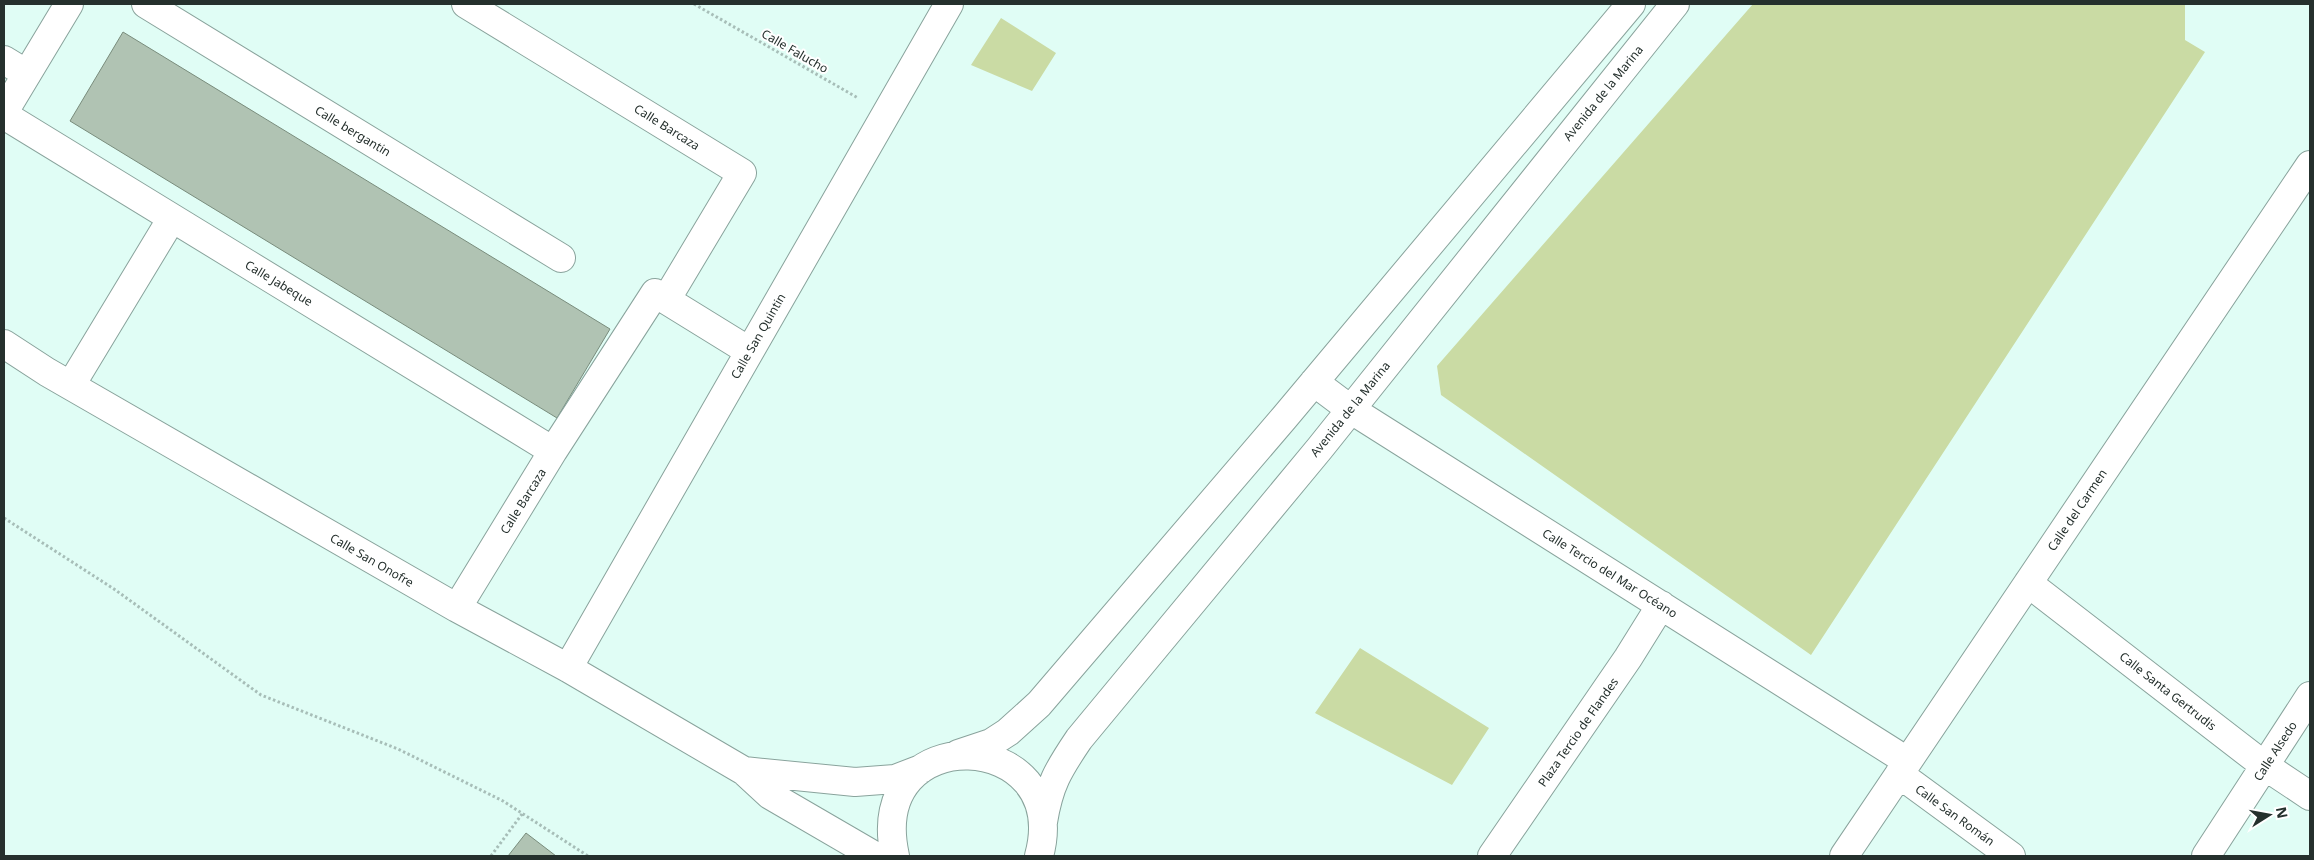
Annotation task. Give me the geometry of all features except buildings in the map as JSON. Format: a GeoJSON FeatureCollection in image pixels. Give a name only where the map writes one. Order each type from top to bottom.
{"type":"FeatureCollection","features":[{"type":"Feature","properties":{"kind":"street"},"geometry":{"type":"LineString","coordinates":[[4,60],[27,74],[70,4]]}},
{"type":"Feature","properties":{"kind":"street","name":"Calle bergantin"},"geometry":{"type":"LineString","coordinates":[[146,4],[561,258]]}},
{"type":"Feature","properties":{"kind":"street","name":"Calle Barcaza"},"geometry":{"type":"LineString","coordinates":[[457,608],[553,451],[742,173],[466,4]]}},
{"type":"Feature","properties":{"kind":"street"},"geometry":{"type":"LineString","coordinates":[[744,771],[855,782],[895,779],[922,769],[939,760],[990,744],[1008,732],[1039,704],[1314,382],[1631,4]]}},
{"type":"Feature","properties":{"kind":"street","name":"Avenida de la Marina"},"geometry":{"type":"LineString","coordinates":[[1043,822],[1048,794],[1056,772],[1079,739],[1350,409],[1675,4]]}},
{"type":"Feature","properties":{"kind":"street","name":"Calle San Quintin"},"geometry":{"type":"LineString","coordinates":[[568,668],[886,114],[945,5]]}},
{"type":"Feature","properties":{"kind":"street","name":"Calle Jabeque"},"geometry":{"type":"LineString","coordinates":[[27,74],[4,113],[553,451]]}},
{"type":"Feature","properties":{"kind":"street","name":"Calle del Carmen"},"geometry":{"type":"LineString","coordinates":[[1844,856],[2028,583],[2305,182]]}},
{"type":"Feature","properties":{"kind":"street"},"geometry":{"type":"LineString","coordinates":[[71,385],[172,218]]}},
{"type":"Feature","properties":{"kind":"street"},"geometry":{"type":"LineString","coordinates":[[660,296],[749,352]]}},
{"type":"Feature","properties":{"kind":"street","name":"Calle San Onofre"},"geometry":{"type":"LineString","coordinates":[[4,344],[71,385],[457,608],[568,668],[744,771]]}},
{"type":"Feature","properties":{"kind":"street","name":"Calle Tercio del Mar Océano"},"geometry":{"type":"LineString","coordinates":[[1314,382],[1350,409],[1661,605],[1903,767]]}},
{"type":"Feature","properties":{"kind":"street","name":"Calle Santa Gertrudis"},"geometry":{"type":"LineString","coordinates":[[2028,583],[2266,766],[2310,796]]}},
{"type":"Feature","properties":{"kind":"street","name":"Plaza Tercio de Flandes"},"geometry":{"type":"LineString","coordinates":[[1492,856],[1628,658],[1661,605]]}},
{"type":"Feature","properties":{"kind":"street","name":"Calle Alsedo"},"geometry":{"type":"LineString","coordinates":[[2206,856],[2310,696]]}},
{"type":"Feature","properties":{"kind":"street"},"geometry":{"type":"LineString","coordinates":[[958,754],[978,755],[997,761],[1015,770],[1028,785],[1038,802],[1043,822],[1043,842],[1039,856]]}},
{"type":"Feature","properties":{"kind":"street","name":"Calle San Román"},"geometry":{"type":"LineString","coordinates":[[1903,767],[2011,856]]}},
{"type":"Feature","properties":{"kind":"street"},"geometry":{"type":"LineString","coordinates":[[895,856],[891,840],[891,819],[897,800],[907,783],[922,769]]}},
{"type":"Feature","properties":{"kind":"street"},"geometry":{"type":"LineString","coordinates":[[744,771],[770,795],[875,856]]}},
{"type":"Feature","properties":{"kind":"path","name":"Calle Falucho"},"geometry":{"type":"LineString","coordinates":[[694,4],[886,114]]}},
{"type":"Feature","properties":{"kind":"path"},"geometry":{"type":"LineString","coordinates":[[4,518],[114,589],[261,695],[398,749],[504,801],[588,856]]}},
{"type":"Feature","properties":{"kind":"path"},"geometry":{"type":"LineString","coordinates":[[491,856],[522,814]]}},
{"type":"Feature","properties":{"kind":"green space"},"geometry":{"type":"Polygon","coordinates":[[[1753,4],[2185,4],[2185,40],[2205,52],[1811,655],[1441,395],[1437,366],[1753,4]]]}},
{"type":"Feature","properties":{"kind":"green space"},"geometry":{"type":"Polygon","coordinates":[[[1001,18],[1056,53],[1032,91],[971,65],[1001,18]]]}},
{"type":"Feature","properties":{"kind":"green space"},"geometry":{"type":"Polygon","coordinates":[[[1360,648],[1489,728],[1452,785],[1315,713],[1360,648]]]}}]}
